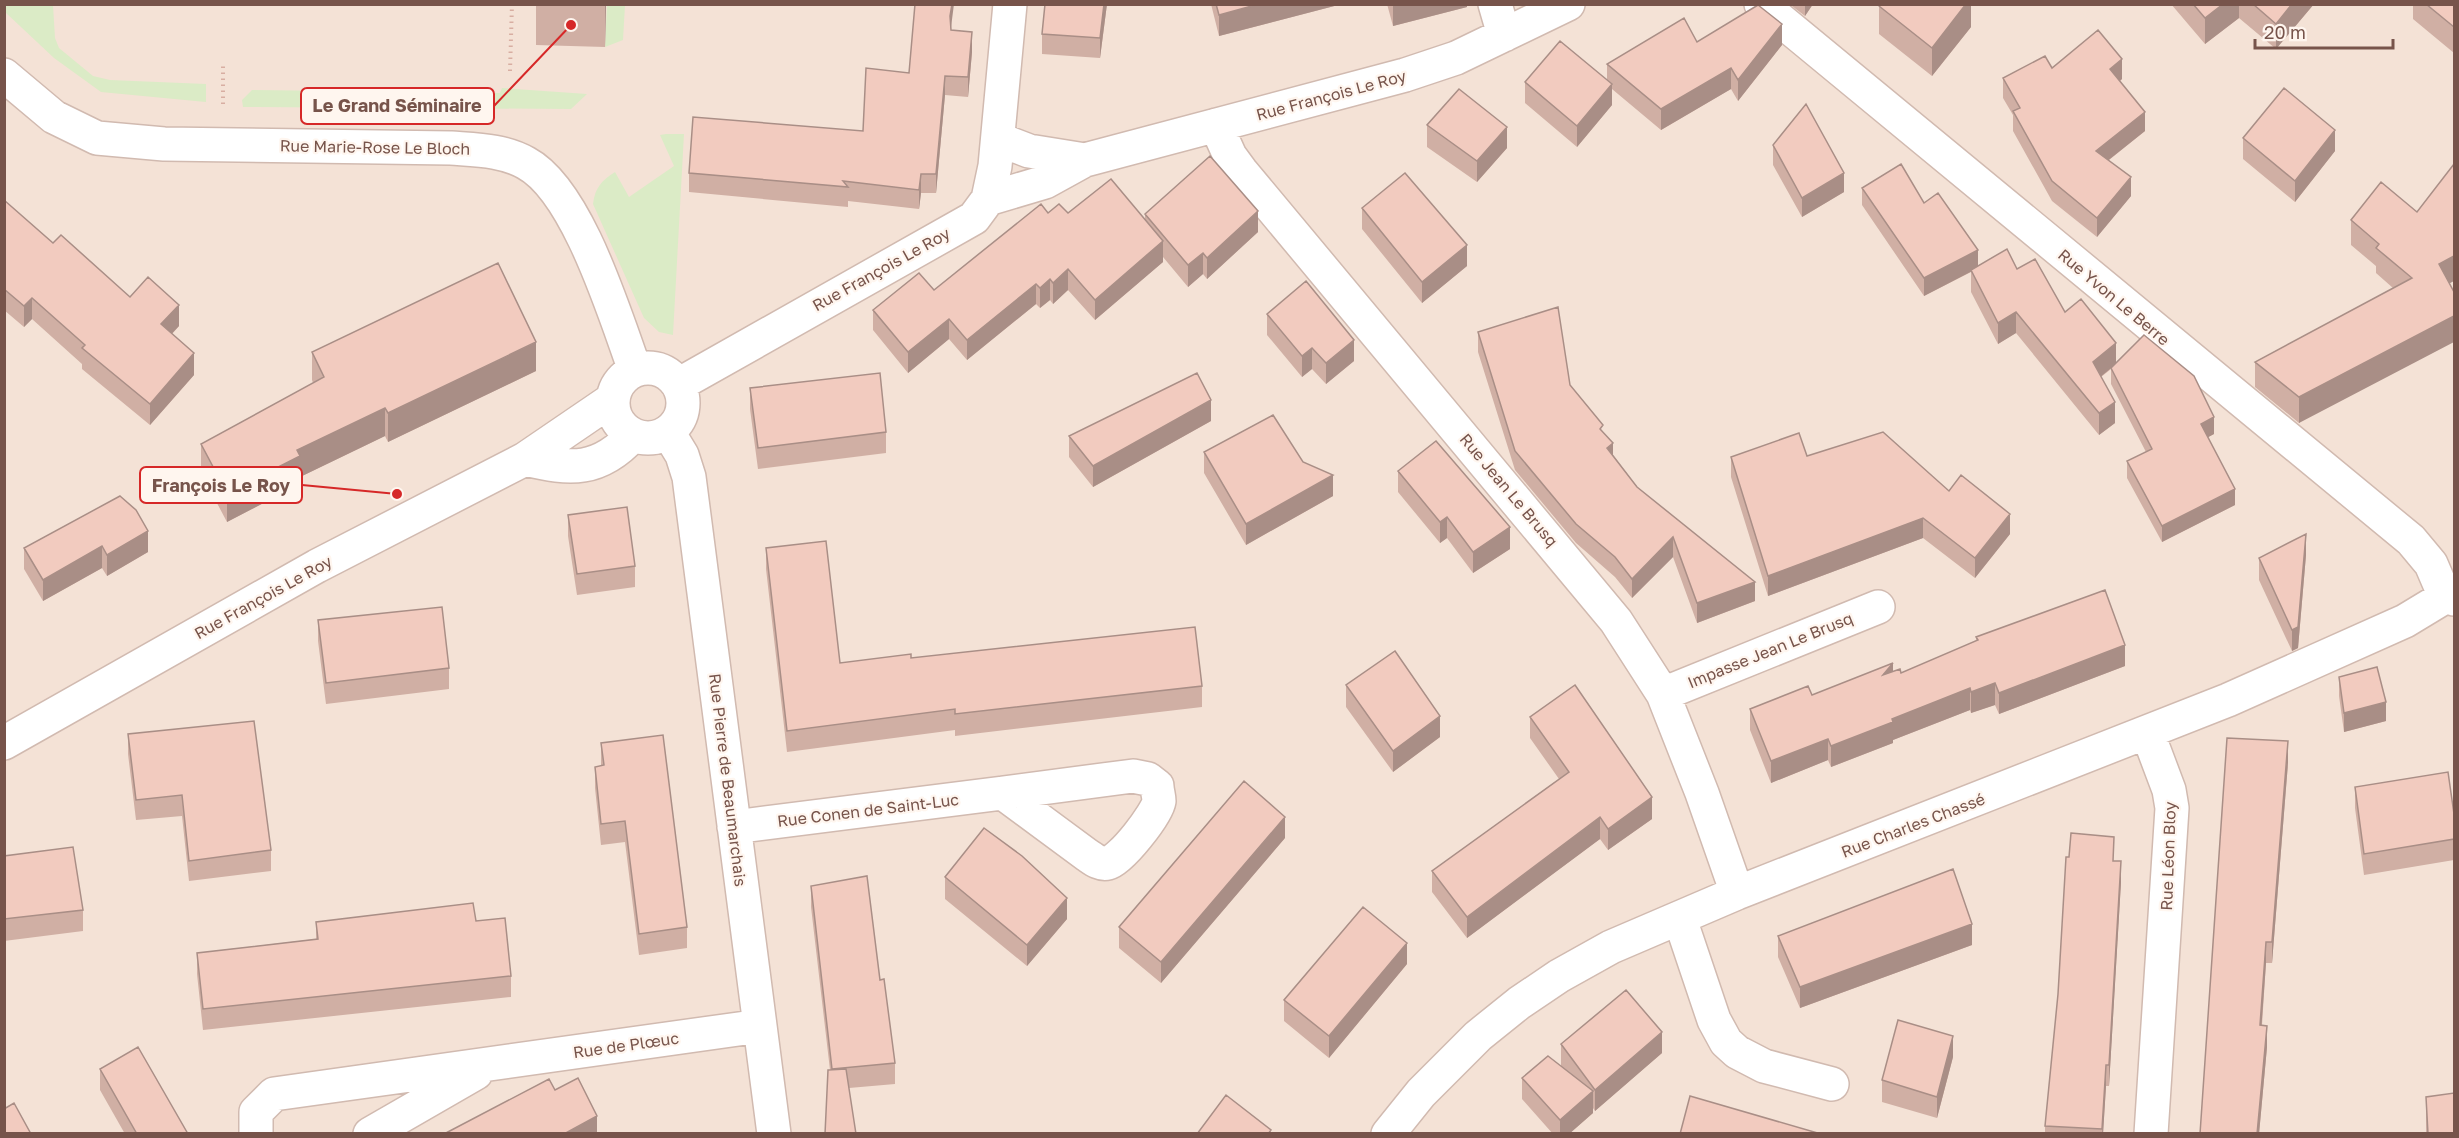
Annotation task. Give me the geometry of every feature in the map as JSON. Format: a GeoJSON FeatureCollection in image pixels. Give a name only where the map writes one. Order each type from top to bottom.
{"type":"FeatureCollection","features":[{"type":"Feature","properties":{"kind":"street"},"geometry":{"type":"LineString","coordinates":[[988,199],[998,139],[1010,4]]}},
{"type":"Feature","properties":{"kind":"street"},"geometry":{"type":"LineString","coordinates":[[1495,4],[1504,35]]}},
{"type":"Feature","properties":{"kind":"street","name":"Rue François Le Roy"},"geometry":{"type":"LineString","coordinates":[[678,385],[974,218],[988,199],[1045,182],[1085,160],[1405,75],[1456,58],[1568,4]]}},
{"type":"Feature","properties":{"kind":"street","name":"Rue Yvon Le Berre"},"geometry":{"type":"LineString","coordinates":[[1761,4],[2411,540],[2431,564],[2440,585],[2451,597]]}},
{"type":"Feature","properties":{"kind":"street","name":"Rue Marie-Rose Le Bloch"},"geometry":{"type":"LineString","coordinates":[[4,75],[54,117],[96,138],[156,144],[451,148],[494,151],[527,163],[553,184],[565,203],[605,287],[635,370]]}},
{"type":"Feature","properties":{"kind":"street","name":"Rue Jean Le Brusq"},"geometry":{"type":"LineString","coordinates":[[1216,125],[1230,156],[1241,171],[1616,621],[1663,694],[1702,793],[1737,893]]}},
{"type":"Feature","properties":{"kind":"street","name":"Rue François Le Roy"},"geometry":{"type":"LineString","coordinates":[[998,139],[1029,151],[1085,160]]}},
{"type":"Feature","properties":{"kind":"street"},"geometry":{"type":"LineString","coordinates":[[654,369],[672,378],[678,385],[682,410],[668,432],[651,438],[633,435],[617,420],[613,399],[620,382],[635,370],[654,369]]}},
{"type":"Feature","properties":{"kind":"street","name":"Rue François Le Roy"},"geometry":{"type":"LineString","coordinates":[[4,743],[317,566],[525,459],[613,399]]}},
{"type":"Feature","properties":{"kind":"street","name":"Rue Pierre de Beaumarchais"},"geometry":{"type":"LineString","coordinates":[[668,432],[682,455],[689,477],[774,1134]]}},
{"type":"Feature","properties":{"kind":"street"},"geometry":{"type":"LineString","coordinates":[[525,459],[576,467],[608,457],[633,435]]}},
{"type":"Feature","properties":{"kind":"street"},"geometry":{"type":"LineString","coordinates":[[2148,734],[2404,621],[2451,597]]}},
{"type":"Feature","properties":{"kind":"street","name":"Impasse Jean Le Brusq"},"geometry":{"type":"LineString","coordinates":[[1663,694],[1878,607]]}},
{"type":"Feature","properties":{"kind":"street","name":"Rue Charles Chassé"},"geometry":{"type":"LineString","coordinates":[[1388,1134],[1446,1066],[1519,1003],[1559,976],[1611,947],[1737,893],[2148,734]]}},
{"type":"Feature","properties":{"kind":"street","name":"Rue Léon Bloy"},"geometry":{"type":"LineString","coordinates":[[2148,734],[2169,790],[2172,808],[2151,1134]]}},
{"type":"Feature","properties":{"kind":"street","name":"Rue Conen de Saint-Luc"},"geometry":{"type":"LineString","coordinates":[[734,827],[1003,793]]}},
{"type":"Feature","properties":{"kind":"street"},"geometry":{"type":"LineString","coordinates":[[1680,919],[1714,1020],[1726,1042],[1737,1052],[1764,1066],[1832,1084]]}},
{"type":"Feature","properties":{"kind":"street","name":"Rue de Plœuc"},"geometry":{"type":"LineString","coordinates":[[256,1134],[256,1112],[274,1094],[760,1026]]}},
{"type":"Feature","properties":{"kind":"street","name":"Rue de Plœuc"},"geometry":{"type":"LineString","coordinates":[[369,1134],[491,1064]]}},
{"type":"Feature","properties":{"kind":"path"},"geometry":{"type":"LineString","coordinates":[[510,71],[512,4]]}},
{"type":"Feature","properties":{"kind":"shaded area"},"geometry":{"type":"Polygon","coordinates":[[[5,5],[2454,5],[2454,1133],[5,1134],[5,5]]]}},
{"type":"Feature","properties":{"kind":"green space"},"geometry":{"type":"Polygon","coordinates":[[[4,5],[53,5],[55,38],[59,48],[93,76],[110,80],[206,84],[206,102],[101,92],[54,58],[5,12],[4,5]]]}},
{"type":"Feature","properties":{"kind":"green space"},"geometry":{"type":"Polygon","coordinates":[[[607,5],[625,5],[623,40],[605,47],[607,5]]]}},
{"type":"Feature","properties":{"kind":"green space"},"geometry":{"type":"Polygon","coordinates":[[[502,88],[587,94],[571,109],[243,107],[242,100],[252,90],[500,93],[502,88]]]}},
{"type":"Feature","properties":{"kind":"green space"},"geometry":{"type":"Polygon","coordinates":[[[684,134],[673,335],[659,332],[644,318],[593,204],[600,185],[615,172],[629,197],[674,166],[660,135],[684,134]]]}},
{"type":"Feature","properties":{"kind":"building"},"geometry":{"type":"Polygon","coordinates":[[[915,4],[952,4],[951,30],[972,32],[968,77],[945,76],[936,174],[921,174],[919,190],[843,181],[848,187],[689,173],[693,117],[863,131],[866,68],[909,73],[915,4]]]}},
{"type":"Feature","properties":{"kind":"building"},"geometry":{"type":"Polygon","coordinates":[[[1045,4],[1104,4],[1100,38],[1042,34],[1045,4]]]}},
{"type":"Feature","properties":{"kind":"building"},"geometry":{"type":"Polygon","coordinates":[[[1216,4],[1259,4],[1219,15],[1216,4]]]}},
{"type":"Feature","properties":{"kind":"building"},"geometry":{"type":"Polygon","coordinates":[[[1879,4],[1966,4],[1932,48],[1879,4]]]}},
{"type":"Feature","properties":{"kind":"building"},"geometry":{"type":"Polygon","coordinates":[[[2193,4],[2223,4],[2205,18],[2193,4]]]}},
{"type":"Feature","properties":{"kind":"building"},"geometry":{"type":"Polygon","coordinates":[[[2253,4],[2292,4],[2276,24],[2253,4]]]}},
{"type":"Feature","properties":{"kind":"building"},"geometry":{"type":"Polygon","coordinates":[[[2426,4],[2454,4],[2454,27],[2426,4]]]}},
{"type":"Feature","properties":{"kind":"building"},"geometry":{"type":"Polygon","coordinates":[[[1758,5],[1782,24],[1738,80],[1731,68],[1661,109],[1607,64],[1684,18],[1697,42],[1758,5]]]}},
{"type":"Feature","properties":{"kind":"building"},"geometry":{"type":"Polygon","coordinates":[[[2098,30],[2122,59],[2110,69],[2145,112],[2096,151],[2131,177],[2097,218],[2052,181],[2013,111],[2020,108],[2003,78],[2045,56],[2052,68],[2098,30]]]}},
{"type":"Feature","properties":{"kind":"building"},"geometry":{"type":"Polygon","coordinates":[[[1560,41],[1612,84],[1577,126],[1525,82],[1560,41]]]}},
{"type":"Feature","properties":{"kind":"building"},"geometry":{"type":"Polygon","coordinates":[[[2284,88],[2335,130],[2295,181],[2243,138],[2284,88]]]}},
{"type":"Feature","properties":{"kind":"building"},"geometry":{"type":"Polygon","coordinates":[[[1459,89],[1507,127],[1477,161],[1427,125],[1459,89]]]}},
{"type":"Feature","properties":{"kind":"building"},"geometry":{"type":"Polygon","coordinates":[[[1806,104],[1844,173],[1802,198],[1773,145],[1806,104]]]}},
{"type":"Feature","properties":{"kind":"building"},"geometry":{"type":"Polygon","coordinates":[[[1210,156],[1258,211],[1207,258],[1203,253],[1188,265],[1145,214],[1210,156]]]}},
{"type":"Feature","properties":{"kind":"building"},"geometry":{"type":"Polygon","coordinates":[[[1901,164],[1924,203],[1938,193],[1978,250],[1924,278],[1862,188],[1901,164]]]}},
{"type":"Feature","properties":{"kind":"building"},"geometry":{"type":"Polygon","coordinates":[[[2454,164],[2454,256],[2439,264],[2454,292],[2454,316],[2299,397],[2255,362],[2412,278],[2376,248],[2379,244],[2351,220],[2381,182],[2417,212],[2454,164]]]}},
{"type":"Feature","properties":{"kind":"building"},"geometry":{"type":"Polygon","coordinates":[[[1405,173],[1467,245],[1422,282],[1362,208],[1405,173]]]}},
{"type":"Feature","properties":{"kind":"building"},"geometry":{"type":"Polygon","coordinates":[[[1111,179],[1163,241],[1095,300],[1068,269],[1053,283],[1050,279],[1040,288],[1036,284],[967,340],[949,319],[908,352],[873,310],[919,273],[934,290],[1041,204],[1048,213],[1059,204],[1068,213],[1111,179]]]}},
{"type":"Feature","properties":{"kind":"building"},"geometry":{"type":"Polygon","coordinates":[[[4,200],[53,243],[61,235],[130,297],[148,277],[179,305],[161,324],[194,353],[150,404],[82,348],[85,345],[32,298],[24,306],[4,289],[4,200]]]}},
{"type":"Feature","properties":{"kind":"building"},"geometry":{"type":"Polygon","coordinates":[[[2007,249],[2017,269],[2035,259],[2065,312],[2081,299],[2116,343],[2093,362],[2115,402],[2099,413],[2016,312],[1998,323],[1971,270],[2007,249]]]}},
{"type":"Feature","properties":{"kind":"building"},"geometry":{"type":"Polygon","coordinates":[[[498,263],[536,342],[388,413],[385,408],[297,450],[300,456],[227,493],[201,444],[324,377],[312,352],[498,263]]]}},
{"type":"Feature","properties":{"kind":"building"},"geometry":{"type":"Polygon","coordinates":[[[1306,281],[1354,340],[1326,363],[1312,348],[1302,356],[1267,314],[1306,281]]]}},
{"type":"Feature","properties":{"kind":"building"},"geometry":{"type":"Polygon","coordinates":[[[1558,307],[1570,385],[1603,425],[1600,429],[1613,443],[1607,448],[1637,487],[1755,582],[1697,603],[1673,537],[1632,579],[1615,557],[1576,524],[1515,451],[1478,332],[1558,307]]]}},
{"type":"Feature","properties":{"kind":"building"},"geometry":{"type":"Polygon","coordinates":[[[2144,335],[2194,376],[2214,417],[2201,424],[2235,489],[2162,526],[2127,461],[2152,449],[2111,368],[2144,335]]]}},
{"type":"Feature","properties":{"kind":"building"},"geometry":{"type":"Polygon","coordinates":[[[880,373],[886,432],[758,448],[750,388],[880,373]]]}},
{"type":"Feature","properties":{"kind":"building"},"geometry":{"type":"Polygon","coordinates":[[[1197,373],[1211,400],[1093,466],[1069,436],[1197,373]]]}},
{"type":"Feature","properties":{"kind":"building"},"geometry":{"type":"Polygon","coordinates":[[[1273,415],[1303,462],[1333,475],[1246,524],[1204,452],[1273,415]]]}},
{"type":"Feature","properties":{"kind":"building"},"geometry":{"type":"Polygon","coordinates":[[[1883,432],[1949,491],[1961,475],[2010,514],[1975,558],[1923,518],[1768,576],[1731,457],[1799,433],[1807,456],[1883,432]]]}},
{"type":"Feature","properties":{"kind":"building"},"geometry":{"type":"Polygon","coordinates":[[[1436,441],[1510,527],[1473,552],[1447,517],[1440,522],[1398,471],[1436,441]]]}},
{"type":"Feature","properties":{"kind":"building"},"geometry":{"type":"Polygon","coordinates":[[[120,496],[136,510],[148,531],[107,555],[102,546],[43,580],[24,548],[120,496]]]}},
{"type":"Feature","properties":{"kind":"building"},"geometry":{"type":"Polygon","coordinates":[[[627,507],[635,566],[577,574],[568,515],[627,507]]]}},
{"type":"Feature","properties":{"kind":"building"},"geometry":{"type":"Polygon","coordinates":[[[2306,534],[2298,627],[2292,630],[2259,558],[2306,534]]]}},
{"type":"Feature","properties":{"kind":"building"},"geometry":{"type":"Polygon","coordinates":[[[826,541],[840,663],[911,654],[911,658],[1195,627],[1202,686],[955,714],[955,709],[787,731],[766,548],[826,541]]]}},
{"type":"Feature","properties":{"kind":"building"},"geometry":{"type":"Polygon","coordinates":[[[2105,590],[2125,645],[1999,693],[1995,683],[1971,692],[1970,688],[1831,746],[1828,739],[1771,761],[1750,709],[1808,686],[1812,695],[1893,663],[1883,675],[1900,669],[1901,673],[1978,640],[1976,637],[2105,590]]]}},
{"type":"Feature","properties":{"kind":"building"},"geometry":{"type":"Polygon","coordinates":[[[442,607],[449,668],[326,683],[318,620],[442,607]]]}},
{"type":"Feature","properties":{"kind":"building"},"geometry":{"type":"Polygon","coordinates":[[[1395,651],[1440,716],[1393,751],[1346,685],[1395,651]]]}},
{"type":"Feature","properties":{"kind":"building"},"geometry":{"type":"Polygon","coordinates":[[[2377,667],[2386,702],[2344,713],[2339,677],[2377,667]]]}},
{"type":"Feature","properties":{"kind":"building"},"geometry":{"type":"Polygon","coordinates":[[[1575,685],[1652,797],[1608,829],[1600,817],[1467,917],[1432,871],[1569,772],[1530,717],[1575,685]]]}},
{"type":"Feature","properties":{"kind":"building"},"geometry":{"type":"Polygon","coordinates":[[[254,721],[271,850],[189,861],[182,795],[136,800],[128,734],[254,721]]]}},
{"type":"Feature","properties":{"kind":"building"},"geometry":{"type":"Polygon","coordinates":[[[663,735],[687,927],[639,934],[625,821],[601,824],[595,767],[604,765],[601,743],[663,735]]]}},
{"type":"Feature","properties":{"kind":"building"},"geometry":{"type":"Polygon","coordinates":[[[2227,738],[2288,741],[2272,942],[2266,942],[2260,1025],[2267,1026],[2257,1134],[2200,1134],[2227,738]]]}},
{"type":"Feature","properties":{"kind":"building"},"geometry":{"type":"Polygon","coordinates":[[[2448,772],[2454,814],[2454,839],[2364,854],[2355,787],[2448,772]]]}},
{"type":"Feature","properties":{"kind":"building"},"geometry":{"type":"Polygon","coordinates":[[[1244,781],[1285,817],[1161,962],[1119,927],[1244,781]]]}},
{"type":"Feature","properties":{"kind":"building"},"geometry":{"type":"Polygon","coordinates":[[[984,828],[1022,856],[1067,898],[1027,945],[945,877],[984,828]]]}},
{"type":"Feature","properties":{"kind":"building"},"geometry":{"type":"Polygon","coordinates":[[[2071,833],[2114,837],[2113,861],[2121,861],[2109,1065],[2106,1065],[2102,1129],[2045,1126],[2058,994],[2066,857],[2069,857],[2071,833]]]}},
{"type":"Feature","properties":{"kind":"building"},"geometry":{"type":"Polygon","coordinates":[[[73,847],[83,910],[4,919],[4,856],[73,847]]]}},
{"type":"Feature","properties":{"kind":"building"},"geometry":{"type":"Polygon","coordinates":[[[1953,869],[1972,924],[1800,987],[1778,936],[1953,869]]]}},
{"type":"Feature","properties":{"kind":"building"},"geometry":{"type":"Polygon","coordinates":[[[867,876],[880,980],[884,979],[895,1063],[832,1069],[811,886],[867,876]]]}},
{"type":"Feature","properties":{"kind":"building"},"geometry":{"type":"Polygon","coordinates":[[[473,903],[476,921],[505,918],[511,976],[203,1009],[197,953],[318,939],[316,922],[473,903]]]}},
{"type":"Feature","properties":{"kind":"building"},"geometry":{"type":"Polygon","coordinates":[[[1363,907],[1407,943],[1329,1036],[1284,1000],[1363,907]]]}},
{"type":"Feature","properties":{"kind":"building"},"geometry":{"type":"Polygon","coordinates":[[[1626,990],[1662,1032],[1595,1090],[1561,1044],[1626,990]]]}},
{"type":"Feature","properties":{"kind":"building"},"geometry":{"type":"Polygon","coordinates":[[[1898,1020],[1953,1036],[1937,1097],[1882,1080],[1898,1020]]]}},
{"type":"Feature","properties":{"kind":"building"},"geometry":{"type":"Polygon","coordinates":[[[138,1047],[188,1134],[137,1134],[100,1069],[138,1047]]]}},
{"type":"Feature","properties":{"kind":"building"},"geometry":{"type":"Polygon","coordinates":[[[1548,1056],[1593,1091],[1560,1120],[1522,1078],[1548,1056]]]}},
{"type":"Feature","properties":{"kind":"building"},"geometry":{"type":"Polygon","coordinates":[[[846,1069],[856,1134],[825,1134],[828,1070],[846,1069]]]}},
{"type":"Feature","properties":{"kind":"building"},"geometry":{"type":"Polygon","coordinates":[[[578,1078],[597,1116],[564,1134],[444,1134],[549,1079],[555,1090],[578,1078]]]}},
{"type":"Feature","properties":{"kind":"building"},"geometry":{"type":"Polygon","coordinates":[[[2454,1093],[2454,1134],[2428,1134],[2426,1097],[2454,1093]]]}},
{"type":"Feature","properties":{"kind":"building"},"geometry":{"type":"Polygon","coordinates":[[[1226,1095],[1271,1130],[1268,1134],[1197,1134],[1226,1095]]]}},
{"type":"Feature","properties":{"kind":"building"},"geometry":{"type":"Polygon","coordinates":[[[1690,1096],[1821,1134],[1680,1134],[1690,1096]]]}},
{"type":"Feature","properties":{"kind":"building"},"geometry":{"type":"Polygon","coordinates":[[[14,1103],[31,1134],[4,1134],[4,1109],[14,1103]]]}},
{"type":"Feature","properties":{"kind":"place","name":"Le Grand Séminaire"},"geometry":{"type":"Point","coordinates":[571,25]}},
{"type":"Feature","properties":{"kind":"place","name":"François Le Roy"},"geometry":{"type":"Point","coordinates":[397,494]}}]}
